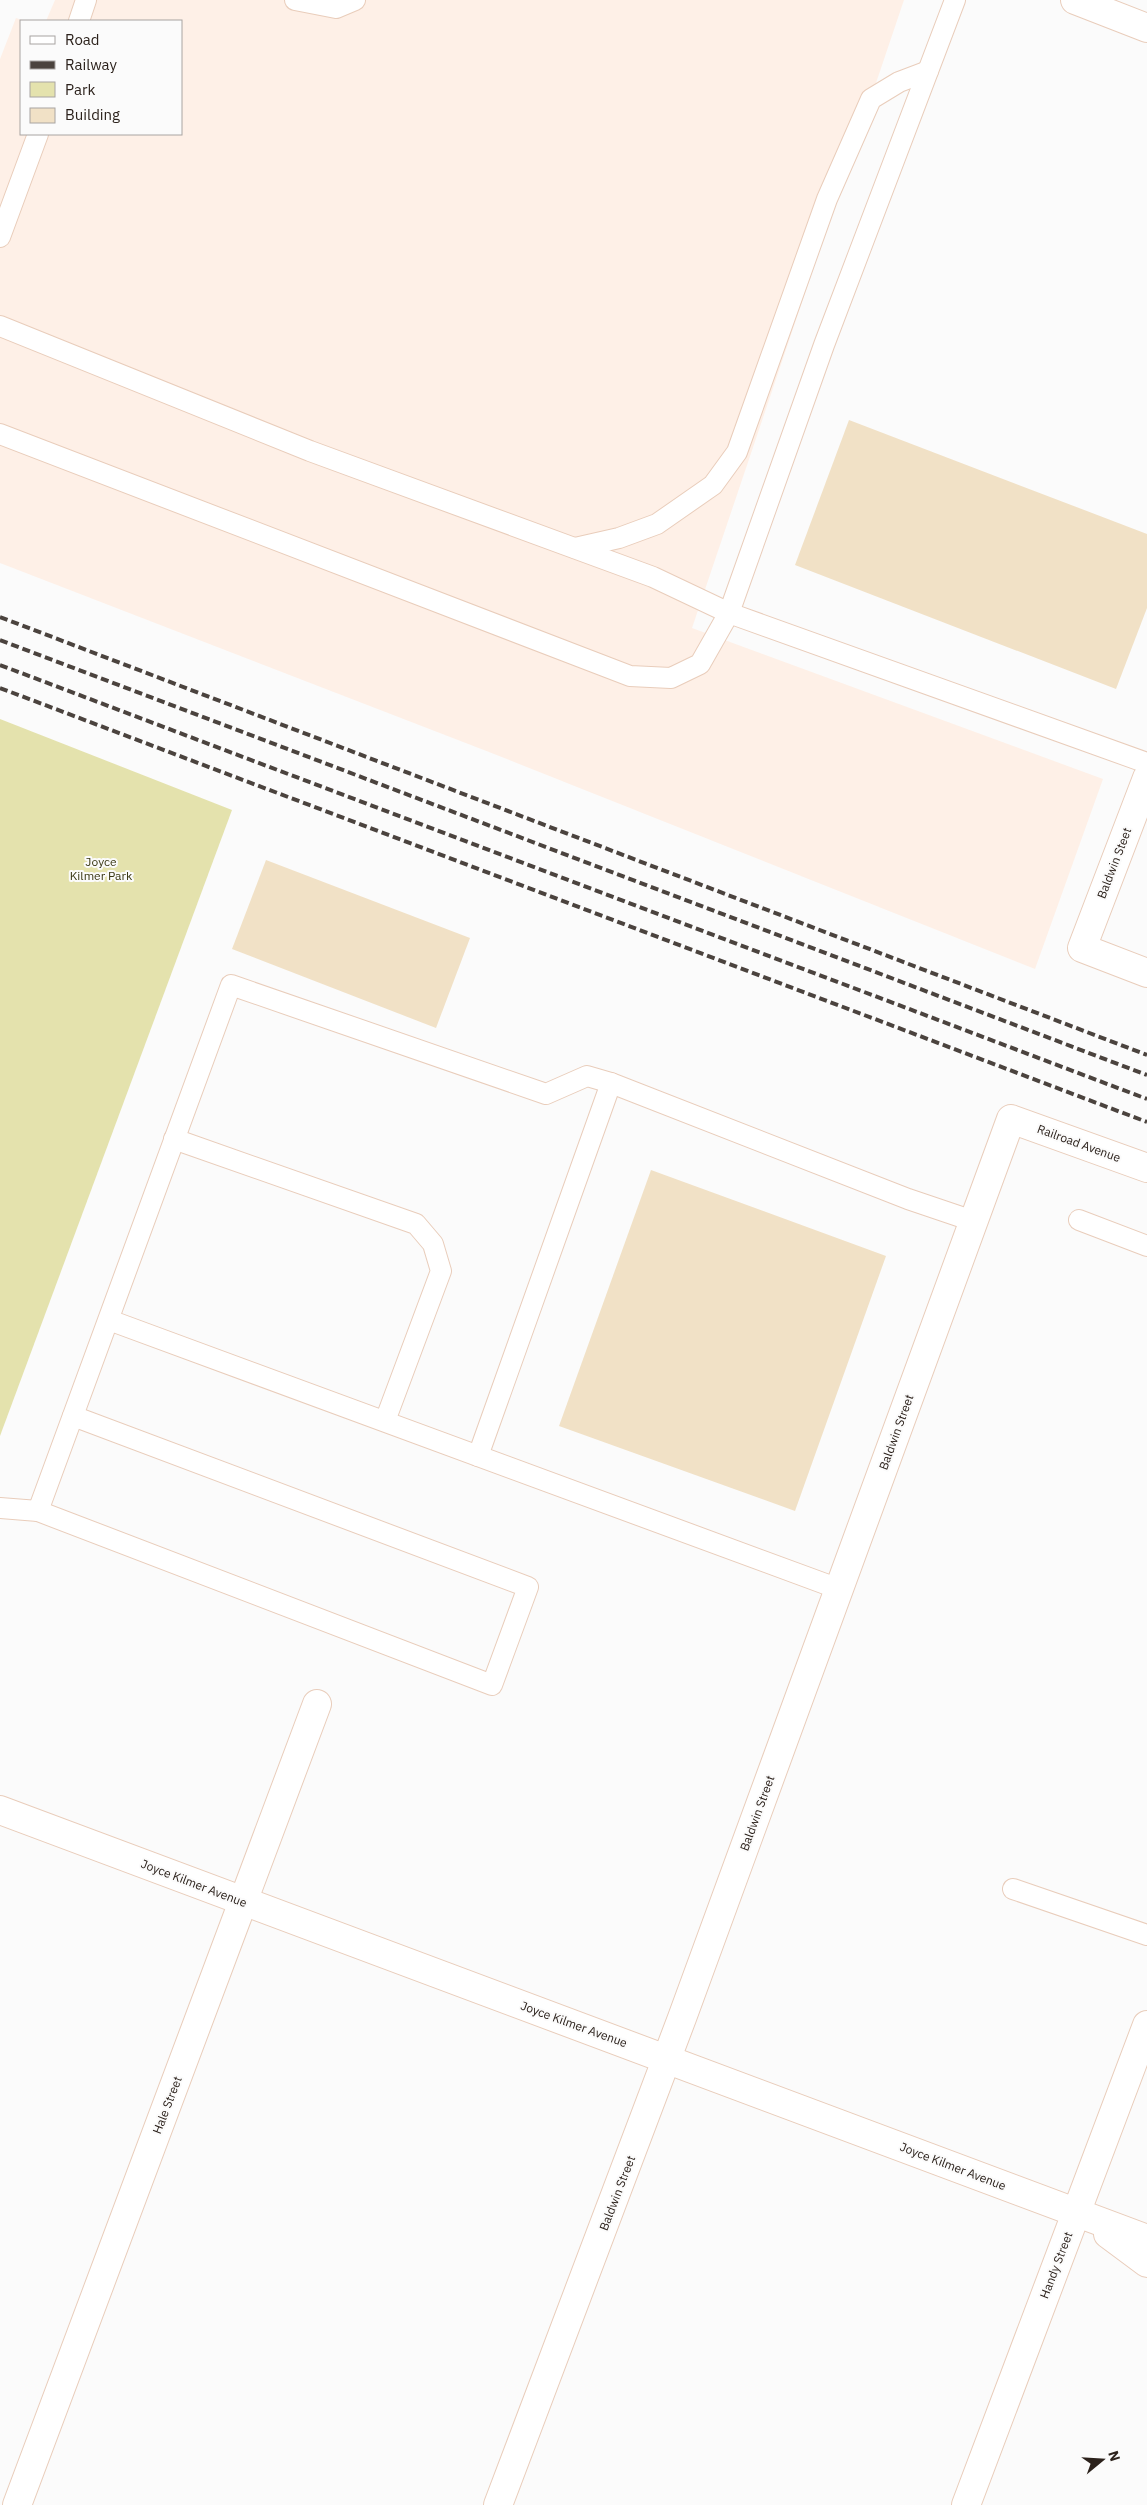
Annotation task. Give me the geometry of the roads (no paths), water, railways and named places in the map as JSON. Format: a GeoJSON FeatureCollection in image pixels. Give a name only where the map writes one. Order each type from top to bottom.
{"type":"FeatureCollection","features":[{"type":"Feature","properties":{"kind":"street"},"geometry":{"type":"LineString","coordinates":[[1075,0],[1147,28]]}},
{"type":"Feature","properties":{"kind":"street","name":"Baldwin Steet"},"geometry":{"type":"LineString","coordinates":[[1147,778],[1082,948],[1147,973]]}},
{"type":"Feature","properties":{"kind":"street","name":"Baldwin Street"},"geometry":{"type":"LineString","coordinates":[[498,2505],[667,2059],[1011,1118]]}},
{"type":"Feature","properties":{"kind":"street","name":"Railroad Avenue"},"geometry":{"type":"LineString","coordinates":[[1011,1118],[1147,1168]]}},
{"type":"Feature","properties":{"kind":"street","name":"Hale Street"},"geometry":{"type":"LineString","coordinates":[[17,2505],[317,1704]]}},
{"type":"Feature","properties":{"kind":"street","name":"Joyce Kilmer Avenue"},"geometry":{"type":"LineString","coordinates":[[0,1810],[1147,2239]]}},
{"type":"Feature","properties":{"kind":"street","name":"Handy Street"},"geometry":{"type":"LineString","coordinates":[[966,2505],[1147,2025]]}},
{"type":"Feature","properties":{"kind":"street"},"geometry":{"type":"LineString","coordinates":[[1076,2212],[1147,2262]]}},
{"type":"Feature","properties":{"kind":"lane"},"geometry":{"type":"LineString","coordinates":[[79,20],[86,0]]}},
{"type":"Feature","properties":{"kind":"lane"},"geometry":{"type":"LineString","coordinates":[[294,0],[336,8],[355,0]]}},
{"type":"Feature","properties":{"kind":"lane"},"geometry":{"type":"LineString","coordinates":[[0,434],[630,676],[671,678],[700,664],[729,613],[824,345],[955,0]]}},
{"type":"Feature","properties":{"kind":"lane"},"geometry":{"type":"LineString","coordinates":[[575,548],[619,538],[657,524],[713,486],[737,452],[827,199],[871,100],[899,82],[928,71]]}},
{"type":"Feature","properties":{"kind":"lane"},"geometry":{"type":"LineString","coordinates":[[0,237],[38,135]]}},
{"type":"Feature","properties":{"kind":"lane"},"geometry":{"type":"LineString","coordinates":[[0,326],[310,451],[652,577],[729,613],[1147,763]]}},
{"type":"Feature","properties":{"kind":"lane"},"geometry":{"type":"LineString","coordinates":[[38,1511],[231,985],[546,1094],[588,1076],[611,1083],[908,1199],[974,1222]]}},
{"type":"Feature","properties":{"kind":"lane"},"geometry":{"type":"LineString","coordinates":[[478,1456],[611,1083]]}},
{"type":"Feature","properties":{"kind":"lane"},"geometry":{"type":"LineString","coordinates":[[174,1139],[416,1224],[433,1244],[441,1271],[384,1421]]}},
{"type":"Feature","properties":{"kind":"lane"},"geometry":{"type":"LineString","coordinates":[[1079,1220],[1147,1246]]}},
{"type":"Feature","properties":{"kind":"lane"},"geometry":{"type":"LineString","coordinates":[[108,1320],[839,1589]]}},
{"type":"Feature","properties":{"kind":"lane"},"geometry":{"type":"LineString","coordinates":[[0,1508],[38,1511],[492,1684],[528,1587],[73,1416]]}},
{"type":"Feature","properties":{"kind":"lane"},"geometry":{"type":"LineString","coordinates":[[1012,1889],[1147,1935]]}},
{"type":"Feature","properties":{"kind":"railway"},"geometry":{"type":"LineString","coordinates":[[0,617],[1147,1055]]}},
{"type":"Feature","properties":{"kind":"railway"},"geometry":{"type":"LineString","coordinates":[[0,640],[1147,1075]]}},
{"type":"Feature","properties":{"kind":"railway"},"geometry":{"type":"LineString","coordinates":[[0,665],[1147,1099]]}},
{"type":"Feature","properties":{"kind":"railway"},"geometry":{"type":"LineString","coordinates":[[0,688],[1147,1122]]}},
{"type":"Feature","properties":{"kind":"park label","name":"Joyce Kilmer Park"},"geometry":{"type":"Point","coordinates":[101,868]}}]}
